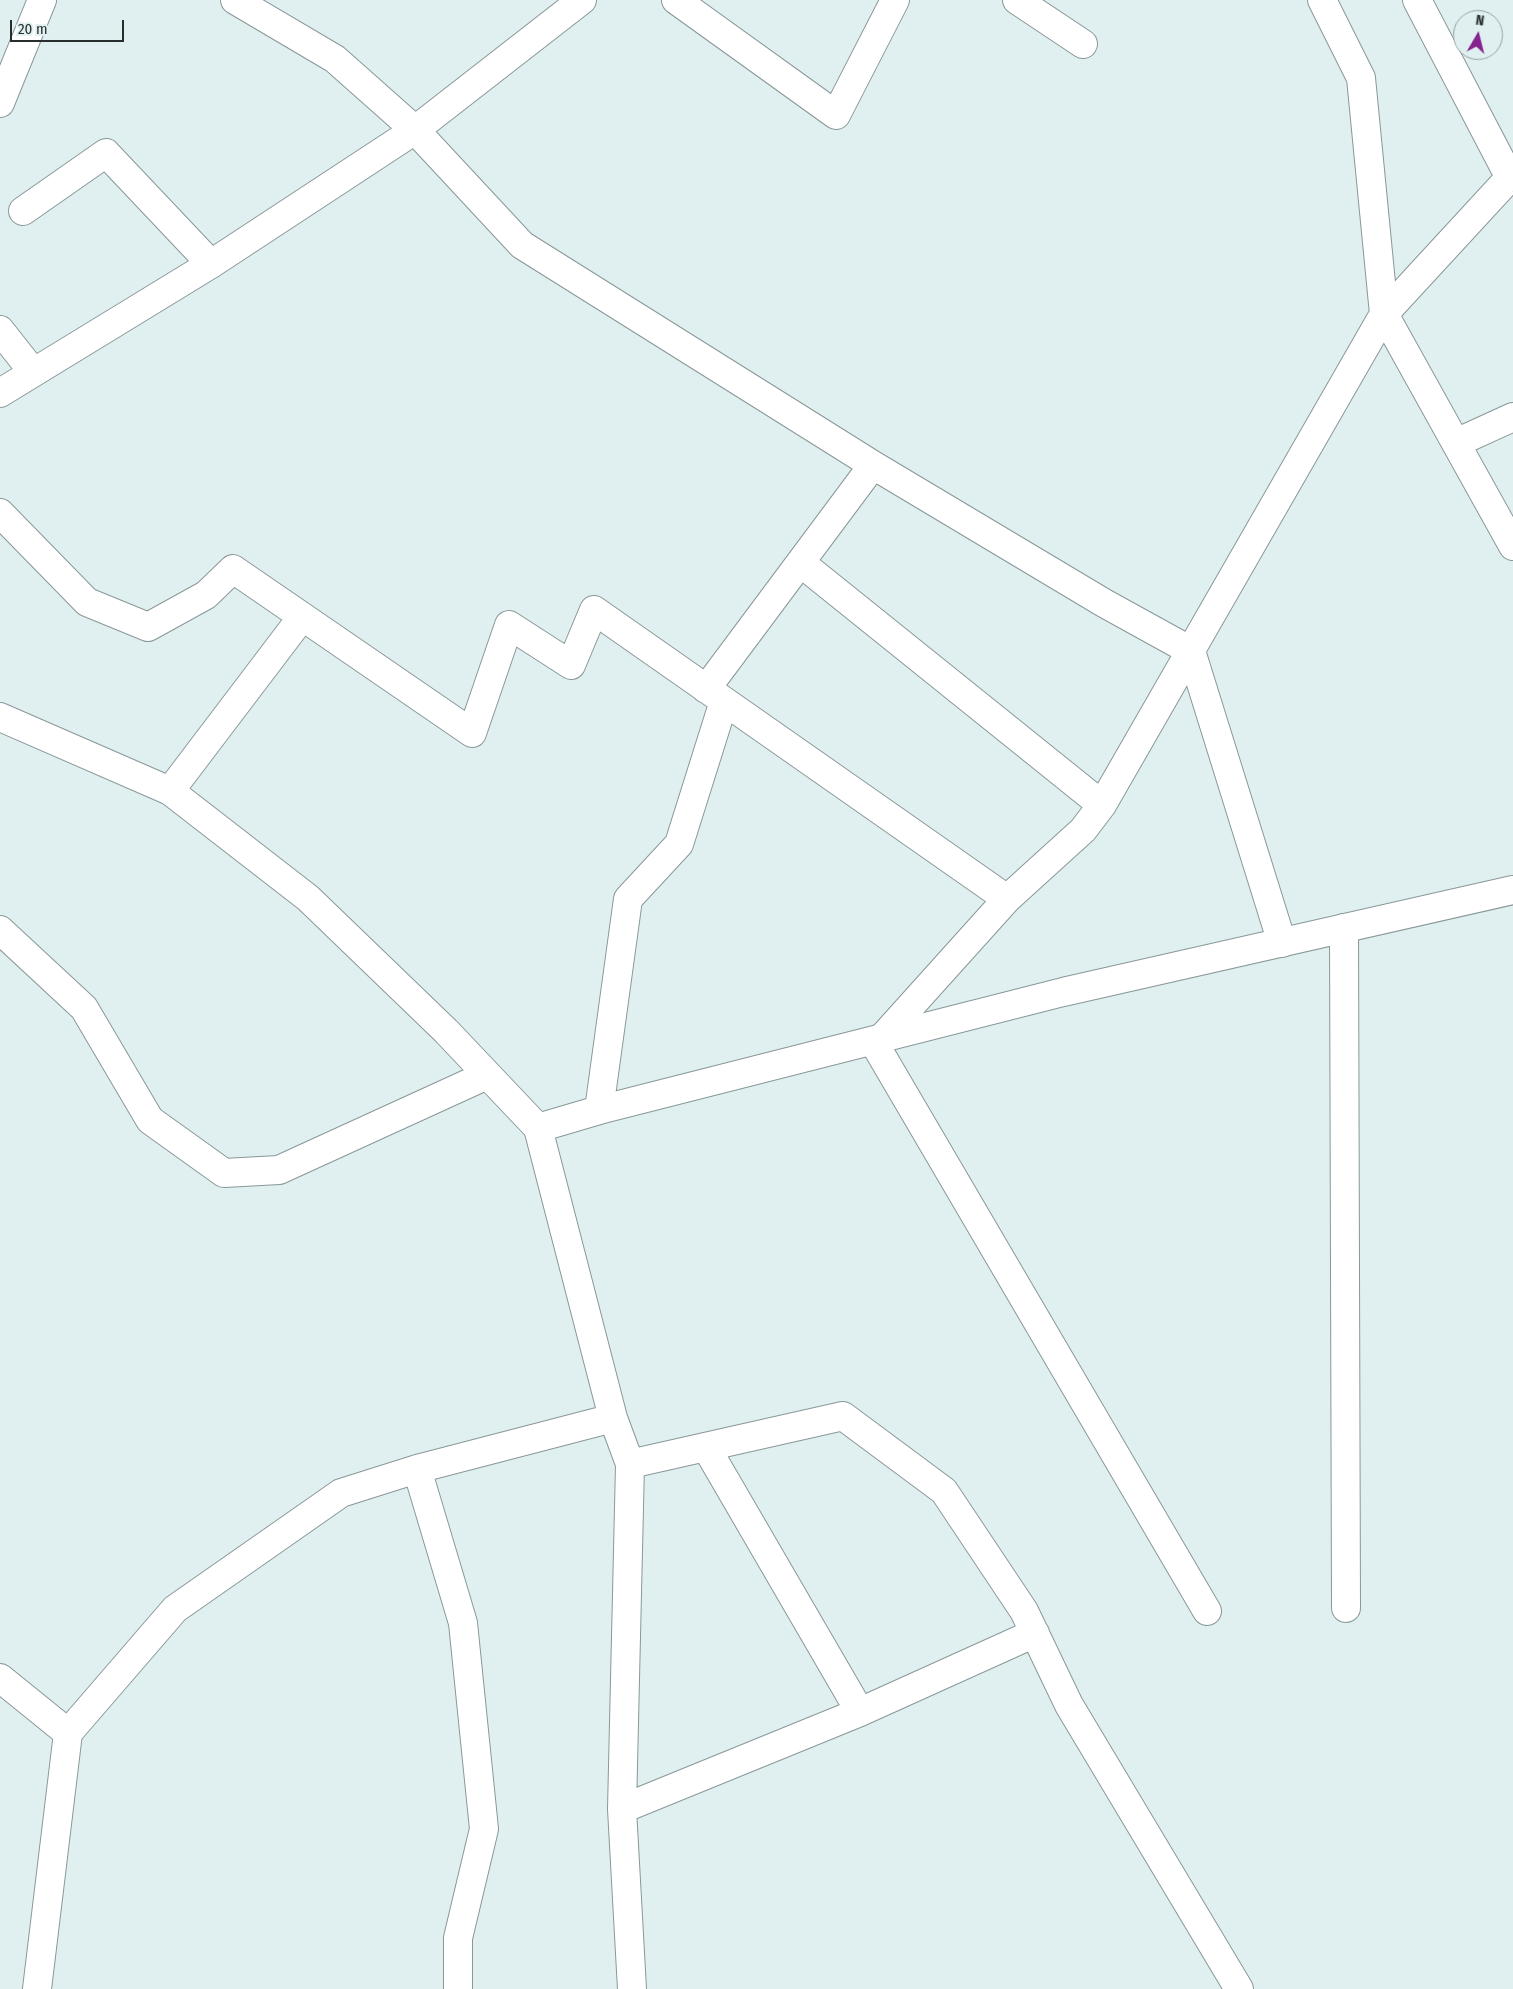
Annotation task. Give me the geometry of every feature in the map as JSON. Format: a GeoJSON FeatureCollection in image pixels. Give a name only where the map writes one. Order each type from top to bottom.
{"type":"FeatureCollection","features":[{"type":"Feature","properties":{"kind":"street"},"geometry":{"type":"LineString","coordinates":[[0,103],[42,0]]}},
{"type":"Feature","properties":{"kind":"street"},"geometry":{"type":"LineString","coordinates":[[236,0],[335,59],[415,130],[522,245],[873,465],[1191,652],[1282,943]]}},
{"type":"Feature","properties":{"kind":"street"},"geometry":{"type":"LineString","coordinates":[[0,393],[211,264],[415,130],[582,0]]}},
{"type":"Feature","properties":{"kind":"street"},"geometry":{"type":"LineString","coordinates":[[676,0],[836,115],[895,0]]}},
{"type":"Feature","properties":{"kind":"street"},"geometry":{"type":"LineString","coordinates":[[1017,0],[1083,44]]}},
{"type":"Feature","properties":{"kind":"street"},"geometry":{"type":"LineString","coordinates":[[1322,0],[1361,78],[1384,314],[1513,546]]}},
{"type":"Feature","properties":{"kind":"street"},"geometry":{"type":"LineString","coordinates":[[877,1040],[1007,899],[1083,830],[1102,805],[1384,314],[1511,176],[1417,0]]}},
{"type":"Feature","properties":{"kind":"street"},"geometry":{"type":"LineString","coordinates":[[23,211],[106,154],[211,264]]}},
{"type":"Feature","properties":{"kind":"street"},"geometry":{"type":"LineString","coordinates":[[0,330],[33,372]]}},
{"type":"Feature","properties":{"kind":"street"},"geometry":{"type":"LineString","coordinates":[[1456,443],[1513,417]]}},
{"type":"Feature","properties":{"kind":"street"},"geometry":{"type":"LineString","coordinates":[[599,1110],[628,899],[679,844],[715,695],[802,563],[873,465]]}},
{"type":"Feature","properties":{"kind":"street"},"geometry":{"type":"LineString","coordinates":[[0,513],[87,602],[148,627],[206,595],[233,569],[472,733],[509,625],[571,665],[594,610],[1007,899]]}},
{"type":"Feature","properties":{"kind":"street"},"geometry":{"type":"LineString","coordinates":[[802,563],[1102,805]]}},
{"type":"Feature","properties":{"kind":"street"},"geometry":{"type":"LineString","coordinates":[[170,791],[302,617]]}},
{"type":"Feature","properties":{"kind":"street"},"geometry":{"type":"LineString","coordinates":[[0,718],[170,791],[308,898],[446,1030],[538,1128],[613,1418],[630,1464],[622,1809],[632,1989]]}},
{"type":"Feature","properties":{"kind":"street"},"geometry":{"type":"LineString","coordinates":[[538,1128],[599,1110],[1063,992],[1513,890]]}},
{"type":"Feature","properties":{"kind":"street"},"geometry":{"type":"LineString","coordinates":[[1344,928],[1346,1608]]}},
{"type":"Feature","properties":{"kind":"street"},"geometry":{"type":"LineString","coordinates":[[0,930],[84,1008],[150,1120],[224,1172],[279,1170],[487,1075]]}},
{"type":"Feature","properties":{"kind":"street"},"geometry":{"type":"LineString","coordinates":[[877,1040],[1207,1611]]}},
{"type":"Feature","properties":{"kind":"street"},"geometry":{"type":"LineString","coordinates":[[630,1464],[843,1416],[944,1491],[1024,1611],[1069,1705],[1238,1989]]}},
{"type":"Feature","properties":{"kind":"street"},"geometry":{"type":"LineString","coordinates":[[37,1989],[68,1733],[174,1609],[342,1493],[417,1469],[613,1418]]}},
{"type":"Feature","properties":{"kind":"street"},"geometry":{"type":"LineString","coordinates":[[706,1447],[860,1712]]}},
{"type":"Feature","properties":{"kind":"street"},"geometry":{"type":"LineString","coordinates":[[417,1469],[463,1623],[484,1829],[458,1938],[458,1989]]}},
{"type":"Feature","properties":{"kind":"street"},"geometry":{"type":"LineString","coordinates":[[622,1809],[860,1712],[1035,1633]]}},
{"type":"Feature","properties":{"kind":"street"},"geometry":{"type":"LineString","coordinates":[[0,1678],[68,1733]]}}]}
